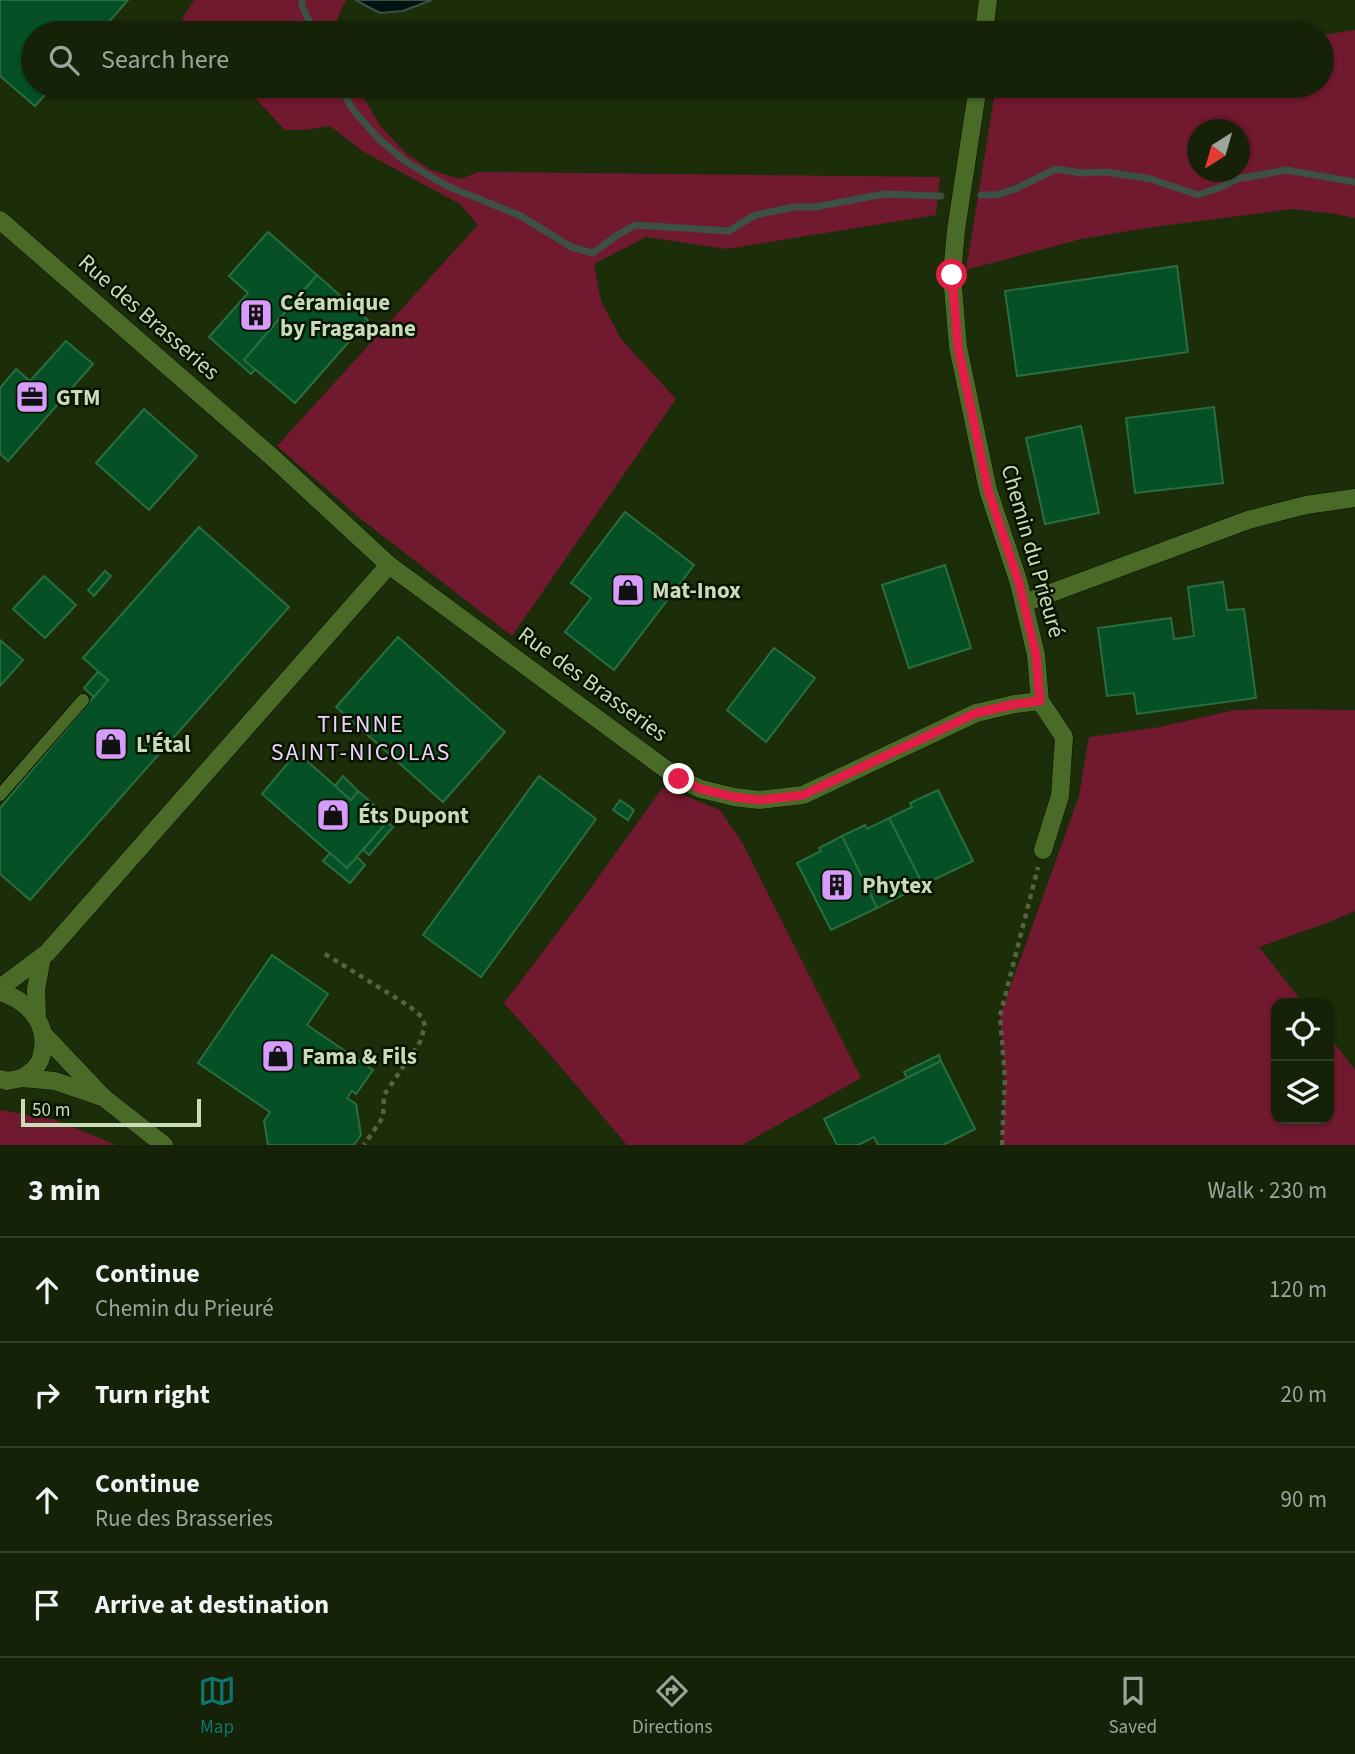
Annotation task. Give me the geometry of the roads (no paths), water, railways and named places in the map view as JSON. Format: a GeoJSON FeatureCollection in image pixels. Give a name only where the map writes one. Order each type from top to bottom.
{"type":"FeatureCollection","features":[{"type":"Feature","properties":{"kind":"street"},"geometry":{"type":"LineString","coordinates":[[985,21],[988,0]]}},
{"type":"Feature","properties":{"kind":"street","name":"Chemin du Prieuré"},"geometry":{"type":"LineString","coordinates":[[976,98],[956,230],[952,275],[958,347],[988,490],[1024,603],[1036,655],[1040,701],[1064,737],[1060,796],[1042,850]]}},
{"type":"Feature","properties":{"kind":"street","name":"Rue des Brasseries"},"geometry":{"type":"LineString","coordinates":[[0,220],[272,457],[389,565],[679,779],[701,789],[760,800],[803,795],[976,713],[1040,701]]}},
{"type":"Feature","properties":{"kind":"street"},"geometry":{"type":"LineString","coordinates":[[1024,603],[1248,520],[1306,505],[1355,498]]}},
{"type":"Feature","properties":{"kind":"street"},"geometry":{"type":"LineString","coordinates":[[37,1018],[0,990],[43,957],[389,565]]}},
{"type":"Feature","properties":{"kind":"street"},"geometry":{"type":"LineString","coordinates":[[43,957],[36,989],[37,1018],[44,1035],[103,1097],[164,1145]]}},
{"type":"Feature","properties":{"kind":"street"},"geometry":{"type":"LineString","coordinates":[[22,1078],[34,1070],[41,1060],[44,1035]]}},
{"type":"Feature","properties":{"kind":"street"},"geometry":{"type":"LineString","coordinates":[[0,1079],[55,1081],[103,1097]]}},
{"type":"Feature","properties":{"kind":"lane"},"geometry":{"type":"LineString","coordinates":[[0,795],[83,700]]}},
{"type":"Feature","properties":{"kind":"waterway"},"geometry":{"type":"LineString","coordinates":[[302,0],[309,21]]}},
{"type":"Feature","properties":{"kind":"waterway"},"geometry":{"type":"LineString","coordinates":[[346,98],[378,138],[406,162],[447,186],[521,216],[571,247],[593,253],[635,225],[729,231],[755,215],[794,207],[815,207],[884,194],[941,196]]}},
{"type":"Feature","properties":{"kind":"waterway"},"geometry":{"type":"LineString","coordinates":[[981,195],[997,195],[1015,189],[1056,169],[1081,173],[1107,172],[1151,179],[1198,195],[1237,179],[1286,170],[1355,182]]}},
{"type":"Feature","properties":{"kind":"place","name":"Céramique by Fragapane"},"geometry":{"type":"Point","coordinates":[256,315]}},
{"type":"Feature","properties":{"kind":"place","name":"GTM"},"geometry":{"type":"Point","coordinates":[32,397]}},
{"type":"Feature","properties":{"kind":"place","name":"Mat-Inox"},"geometry":{"type":"Point","coordinates":[628,590]}},
{"type":"Feature","properties":{"kind":"place","name":"L'Étal"},"geometry":{"type":"Point","coordinates":[111,744]}},
{"type":"Feature","properties":{"kind":"place","name":"Éts Dupont"},"geometry":{"type":"Point","coordinates":[333,815]}},
{"type":"Feature","properties":{"kind":"place","name":"Phytex"},"geometry":{"type":"Point","coordinates":[837,885]}},
{"type":"Feature","properties":{"kind":"place","name":"Fama & Fils"},"geometry":{"type":"Point","coordinates":[278,1056]}},
{"type":"Feature","properties":{"kind":"district","name":"TIENNE SAINT-NICOLAS"},"geometry":{"type":"Point","coordinates":[361,738]}}]}
